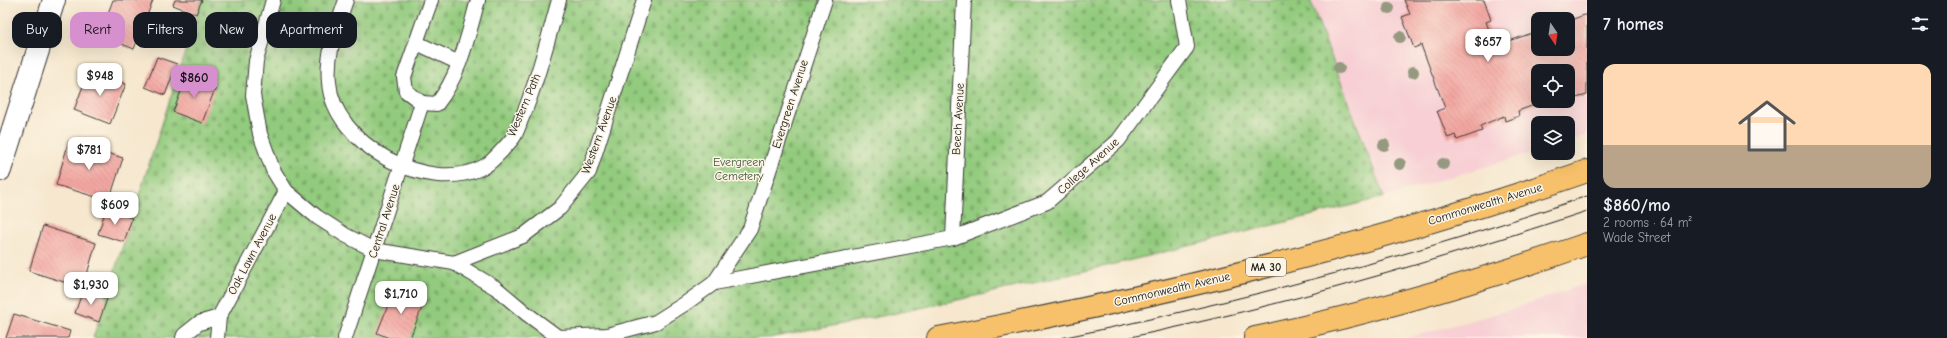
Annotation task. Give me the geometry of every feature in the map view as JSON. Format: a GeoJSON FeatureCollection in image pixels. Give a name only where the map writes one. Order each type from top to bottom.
{"type":"FeatureCollection","features":[{"type":"Feature","properties":{"kind":"main road","name":"Commonwealth Avenue"},"geometry":{"type":"LineString","coordinates":[[938,338],[1051,317],[1236,275],[1488,204],[1587,171]]}},
{"type":"Feature","properties":{"kind":"main road"},"geometry":{"type":"LineString","coordinates":[[1255,338],[1371,311],[1460,286],[1587,244]]}},
{"type":"Feature","properties":{"kind":"street"},"geometry":{"type":"LineString","coordinates":[[0,170],[54,0]]}},
{"type":"Feature","properties":{"kind":"lane"},"geometry":{"type":"LineString","coordinates":[[273,0],[256,61],[253,95],[260,134],[273,170],[286,191],[317,217],[345,236],[374,250],[454,263]]}},
{"type":"Feature","properties":{"kind":"lane","name":"Western Path"},"geometry":{"type":"LineString","coordinates":[[346,0],[330,48],[328,83],[337,113],[353,134],[381,156],[402,166],[428,173],[456,175],[483,167],[513,137],[535,87],[559,0]]}},
{"type":"Feature","properties":{"kind":"lane"},"geometry":{"type":"LineString","coordinates":[[431,0],[404,77],[406,91],[422,103],[437,104],[448,91],[459,63],[478,0]]}},
{"type":"Feature","properties":{"kind":"lane","name":"Western Avenue"},"geometry":{"type":"LineString","coordinates":[[454,263],[523,236],[560,208],[589,172],[644,0]]}},
{"type":"Feature","properties":{"kind":"lane","name":"Evergreen Avenue"},"geometry":{"type":"LineString","coordinates":[[454,263],[496,288],[558,337],[607,335],[656,322],[714,283],[750,229],[825,0]]}},
{"type":"Feature","properties":{"kind":"lane","name":"Beech Avenue"},"geometry":{"type":"LineString","coordinates":[[953,238],[964,0]]}},
{"type":"Feature","properties":{"kind":"lane","name":"College Avenue"},"geometry":{"type":"LineString","coordinates":[[714,283],[953,238],[1047,202],[1118,141],[1187,47],[1179,0]]}},
{"type":"Feature","properties":{"kind":"lane"},"geometry":{"type":"LineString","coordinates":[[416,43],[459,63]]}},
{"type":"Feature","properties":{"kind":"lane","name":"Central Avenue"},"geometry":{"type":"LineString","coordinates":[[345,338],[422,103]]}},
{"type":"Feature","properties":{"kind":"lane","name":"Oak Lawn Avenue"},"geometry":{"type":"LineString","coordinates":[[218,338],[219,317],[286,191]]}},
{"type":"Feature","properties":{"kind":"lane"},"geometry":{"type":"LineString","coordinates":[[183,338],[184,335],[199,323],[219,317]]}},
{"type":"Feature","properties":{"kind":"shaded area"},"geometry":{"type":"Polygon","coordinates":[[[1310,0],[1587,0],[1587,135],[1575,139],[1575,116],[1531,116],[1531,153],[1384,197],[1310,0]]]}},
{"type":"Feature","properties":{"kind":"shaded area"},"geometry":{"type":"Polygon","coordinates":[[[1587,283],[1587,338],[1407,338],[1516,308],[1587,283]]]}},
{"type":"Feature","properties":{"kind":"green space","name":"Evergreen Cemetery"},"geometry":{"type":"Polygon","coordinates":[[[202,0],[1310,0],[1384,197],[1078,273],[924,307],[769,338],[93,338],[187,48],[197,48],[197,16],[202,0]]]}},
{"type":"Feature","properties":{"kind":"building"},"geometry":{"type":"Polygon","coordinates":[[[113,0],[153,0],[148,12],[133,12],[134,49],[125,45],[125,12],[109,12],[113,0]]]}},
{"type":"Feature","properties":{"kind":"building"},"geometry":{"type":"Polygon","coordinates":[[[175,0],[202,0],[197,12],[191,12],[173,5],[175,0]]]}},
{"type":"Feature","properties":{"kind":"building"},"geometry":{"type":"Polygon","coordinates":[[[1404,0],[1484,0],[1491,20],[1486,22],[1495,46],[1531,33],[1531,56],[1575,56],[1575,18],[1587,14],[1587,95],[1576,98],[1575,96],[1575,64],[1531,64],[1531,106],[1518,111],[1519,116],[1505,121],[1504,116],[1480,126],[1482,131],[1457,140],[1455,135],[1448,138],[1437,111],[1445,108],[1421,45],[1414,48],[1402,17],[1410,14],[1404,0]]]}},
{"type":"Feature","properties":{"kind":"building"},"geometry":{"type":"Polygon","coordinates":[[[157,57],[177,64],[165,95],[145,87],[157,57]]]}},
{"type":"Feature","properties":{"kind":"building"},"geometry":{"type":"Polygon","coordinates":[[[89,70],[126,84],[110,124],[74,110],[89,70]]]}},
{"type":"Feature","properties":{"kind":"building"},"geometry":{"type":"Polygon","coordinates":[[[188,73],[210,82],[208,87],[215,89],[202,123],[173,112],[188,73]]]}},
{"type":"Feature","properties":{"kind":"building"},"geometry":{"type":"Polygon","coordinates":[[[69,141],[123,158],[109,201],[56,185],[69,141]]]}},
{"type":"Feature","properties":{"kind":"building"},"geometry":{"type":"Polygon","coordinates":[[[106,209],[132,218],[124,242],[98,234],[106,209]]]}},
{"type":"Feature","properties":{"kind":"building"},"geometry":{"type":"Polygon","coordinates":[[[43,226],[96,243],[83,288],[29,271],[43,226]]]}},
{"type":"Feature","properties":{"kind":"building"},"geometry":{"type":"Polygon","coordinates":[[[395,288],[425,300],[410,338],[389,338],[377,333],[395,288]]]}},
{"type":"Feature","properties":{"kind":"building"},"geometry":{"type":"Polygon","coordinates":[[[83,290],[107,299],[99,322],[75,313],[83,290]]]}},
{"type":"Feature","properties":{"kind":"building"},"geometry":{"type":"Polygon","coordinates":[[[14,314],[70,331],[68,338],[6,338],[14,314]]]}},
{"type":"Feature","properties":{"kind":"tram line"},"geometry":{"type":"LineString","coordinates":[[1061,338],[1194,309],[1326,276],[1457,238],[1587,196]]}},
{"type":"Feature","properties":{"kind":"tram line"},"geometry":{"type":"LineString","coordinates":[[1126,338],[1243,312],[1301,297],[1416,265],[1587,211]]}}]}
